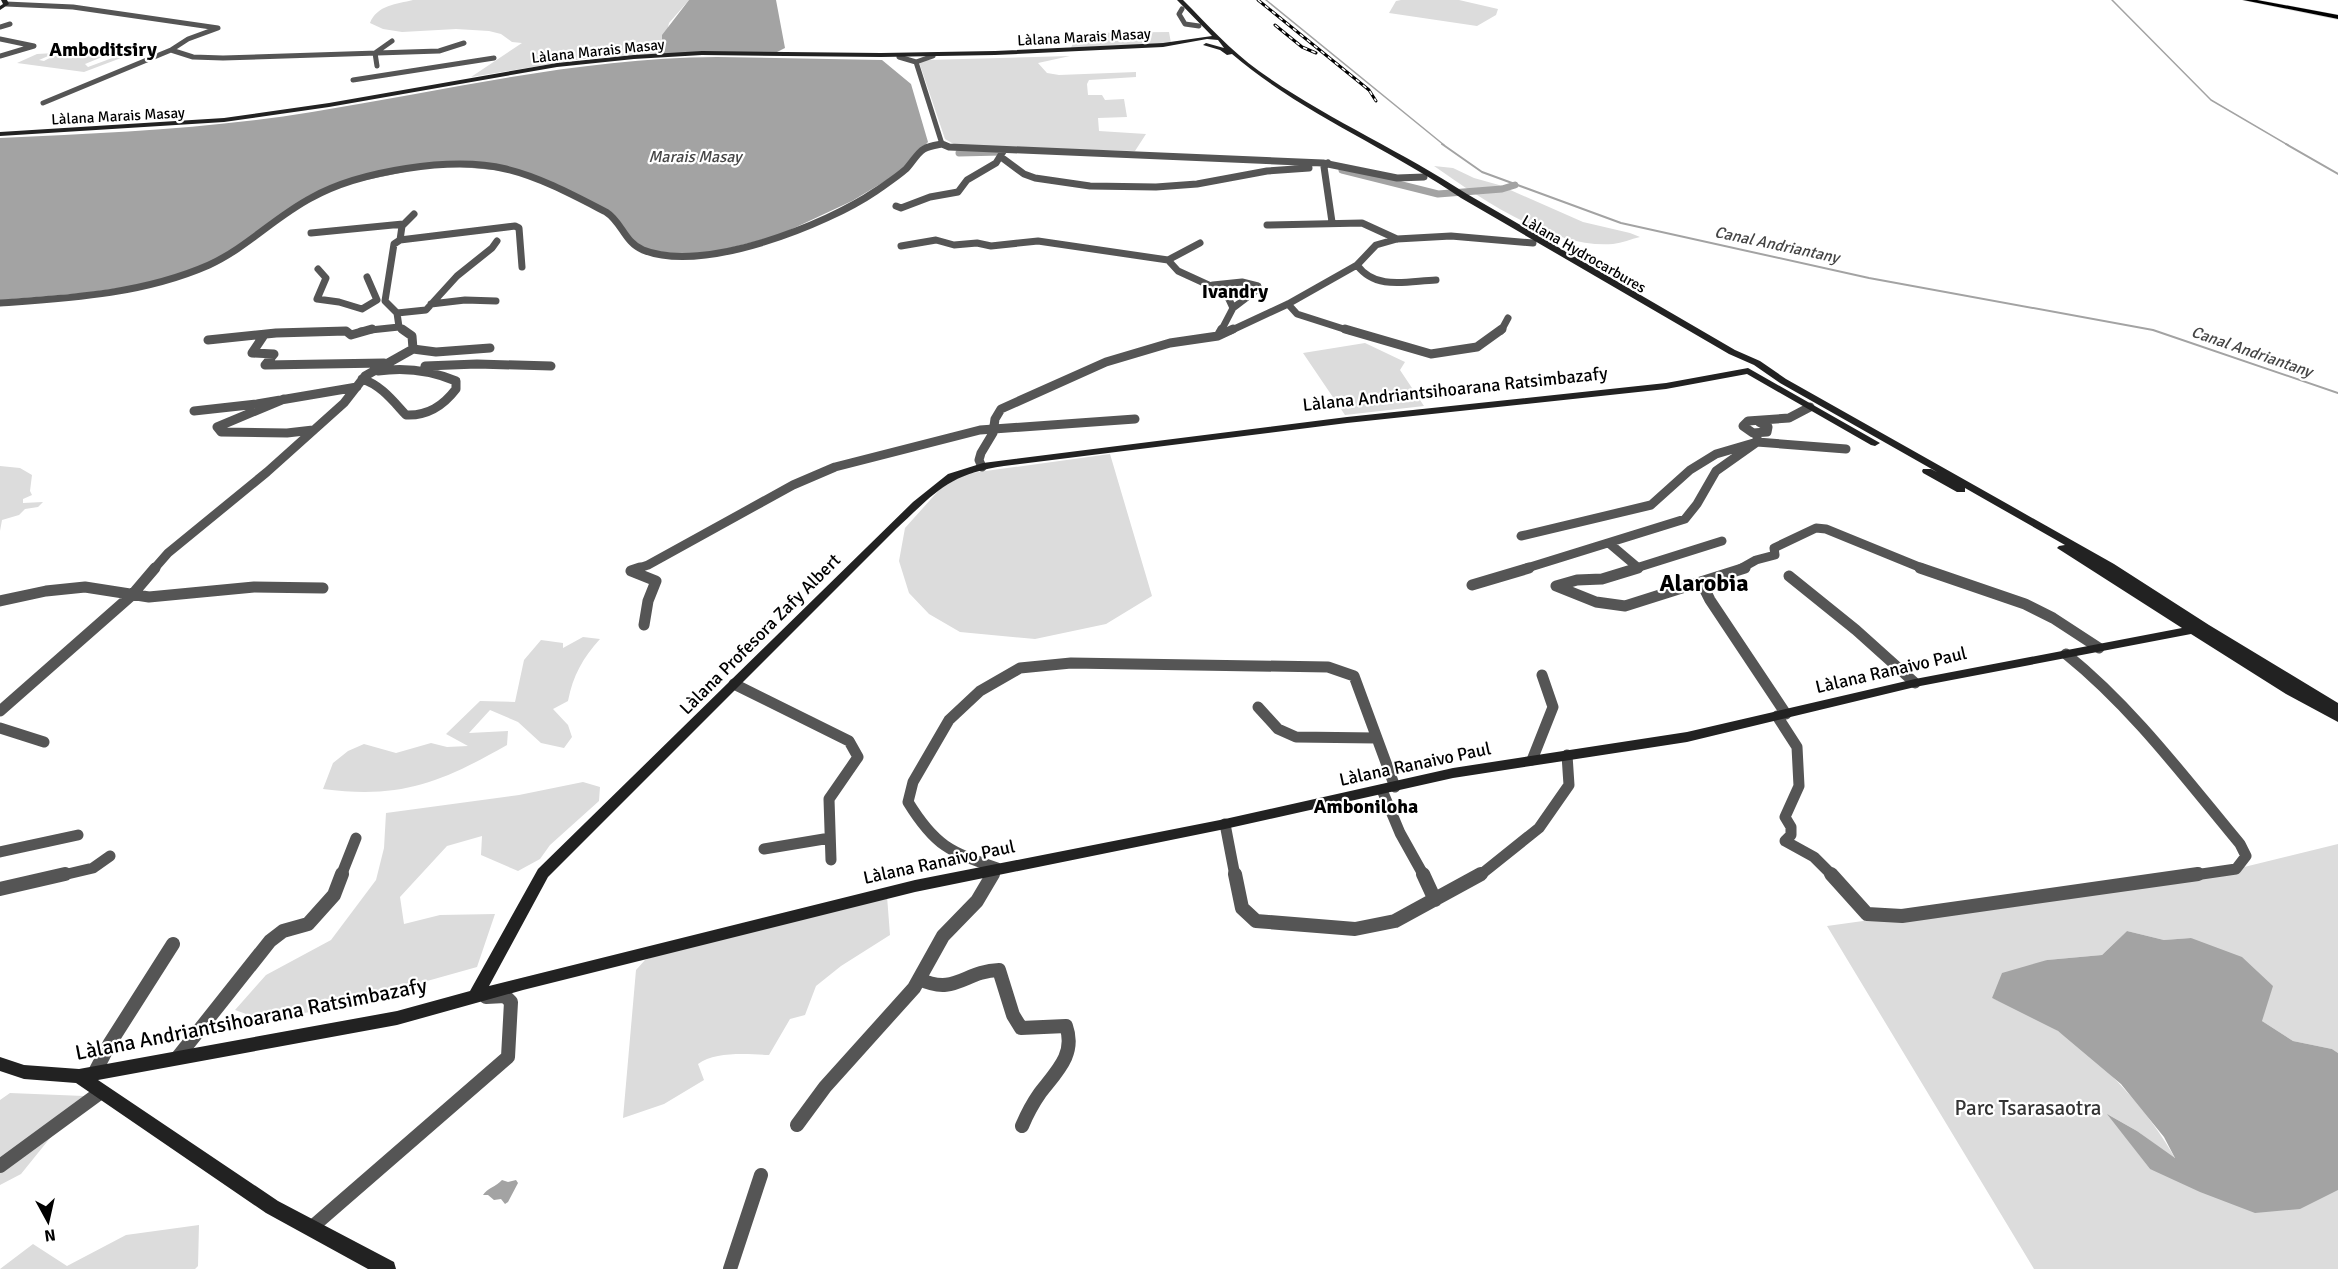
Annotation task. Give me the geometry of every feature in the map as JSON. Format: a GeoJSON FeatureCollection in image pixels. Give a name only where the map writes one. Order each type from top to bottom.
{"type":"FeatureCollection","features":[{"type":"Feature","properties":{"kind":"main road"},"geometry":{"type":"LineString","coordinates":[[1173,0],[1199,26],[1204,34],[1196,42],[1205,45]]}},
{"type":"Feature","properties":{"kind":"main road","name":"Làlana Hydrocarbures"},"geometry":{"type":"LineString","coordinates":[[1180,0],[1219,40],[1266,79],[1735,364],[2198,627]]}},
{"type":"Feature","properties":{"kind":"main road"},"geometry":{"type":"LineString","coordinates":[[2246,0],[2338,17]]}},
{"type":"Feature","properties":{"kind":"main road"},"geometry":{"type":"LineString","coordinates":[[0,8],[5,2]]}},
{"type":"Feature","properties":{"kind":"main road","name":"Làlana Marais Masay"},"geometry":{"type":"LineString","coordinates":[[0,135],[224,122],[331,107],[457,83],[609,61],[679,56],[995,53],[1179,43],[1198,38],[1219,40]]}},
{"type":"Feature","properties":{"kind":"main road","name":"Làlana Marais Masay"},"geometry":{"type":"LineString","coordinates":[[742,55],[933,56],[1205,45],[1219,40]]}},
{"type":"Feature","properties":{"kind":"main road","name":"Làlana Hydrocarbures"},"geometry":{"type":"LineString","coordinates":[[1205,45],[1222,49],[1277,91],[1420,172]]}},
{"type":"Feature","properties":{"kind":"main road","name":"Làlana Hydrocarbures"},"geometry":{"type":"LineString","coordinates":[[1456,194],[2110,566],[2198,627]]}},
{"type":"Feature","properties":{"kind":"main road"},"geometry":{"type":"LineString","coordinates":[[1715,377],[1743,360],[1755,364],[1758,370],[1748,371]]}},
{"type":"Feature","properties":{"kind":"main road","name":"Làlana Andriantsihoarana Ratsimbazafy"},"geometry":{"type":"LineString","coordinates":[[1166,443],[1347,420],[1666,387],[1748,371]]}},
{"type":"Feature","properties":{"kind":"main road","name":"Làlana Profesora Zafy Albert"},"geometry":{"type":"LineString","coordinates":[[474,998],[497,960],[520,910],[543,873],[921,500],[946,480],[962,472],[982,467],[1166,443]]}},
{"type":"Feature","properties":{"kind":"main road"},"geometry":{"type":"LineString","coordinates":[[2198,627],[2338,708]]}},
{"type":"Feature","properties":{"kind":"main road"},"geometry":{"type":"LineString","coordinates":[[2198,627],[2338,718]]}},
{"type":"Feature","properties":{"kind":"main road","name":"Làlana Ranaivo Paul"},"geometry":{"type":"LineString","coordinates":[[474,998],[884,893],[998,868],[1225,824],[1453,773],[1688,737],[1915,683],[2198,627]]}},
{"type":"Feature","properties":{"kind":"main road","name":"Làlana Andriantsihoarana Ratsimbazafy"},"geometry":{"type":"LineString","coordinates":[[0,1064],[24,1072],[86,1075],[397,1018],[474,998]]}},
{"type":"Feature","properties":{"kind":"main road"},"geometry":{"type":"LineString","coordinates":[[86,1075],[100,1092],[272,1208],[387,1269]]}},
{"type":"Feature","properties":{"kind":"street"},"geometry":{"type":"LineString","coordinates":[[5,2],[74,7],[218,28],[43,103]]}},
{"type":"Feature","properties":{"kind":"street"},"geometry":{"type":"LineString","coordinates":[[54,12],[74,7]]}},
{"type":"Feature","properties":{"kind":"street"},"geometry":{"type":"LineString","coordinates":[[0,27],[10,24]]}},
{"type":"Feature","properties":{"kind":"street"},"geometry":{"type":"LineString","coordinates":[[0,39],[34,46],[0,57]]}},
{"type":"Feature","properties":{"kind":"street"},"geometry":{"type":"LineString","coordinates":[[375,53],[392,41]]}},
{"type":"Feature","properties":{"kind":"street"},"geometry":{"type":"LineString","coordinates":[[171,50],[192,57],[223,58],[439,51],[464,44]]}},
{"type":"Feature","properties":{"kind":"street"},"geometry":{"type":"LineString","coordinates":[[375,53],[377,66]]}},
{"type":"Feature","properties":{"kind":"street"},"geometry":{"type":"LineString","coordinates":[[899,57],[916,62],[933,56]]}},
{"type":"Feature","properties":{"kind":"street"},"geometry":{"type":"LineString","coordinates":[[352,80],[494,58]]}},
{"type":"Feature","properties":{"kind":"street"},"geometry":{"type":"LineString","coordinates":[[916,62],[942,144]]}},
{"type":"Feature","properties":{"kind":"street"},"geometry":{"type":"LineString","coordinates":[[0,303],[125,291],[180,277],[211,264],[251,240],[294,208],[332,188],[378,175],[439,166],[475,166],[510,170],[611,214],[622,236],[646,252],[670,257],[699,258],[726,253],[787,235],[854,203],[904,172],[915,163],[924,149],[942,144],[1003,152],[1325,164],[1397,178],[1420,172]]}},
{"type":"Feature","properties":{"kind":"street"},"geometry":{"type":"LineString","coordinates":[[1003,152],[1023,174],[1035,178],[1119,188],[1197,184],[1267,171],[1312,168],[1325,164]]}},
{"type":"Feature","properties":{"kind":"street"},"geometry":{"type":"LineString","coordinates":[[896,206],[901,208],[930,197],[954,195],[967,180],[987,170],[1003,152]]}},
{"type":"Feature","properties":{"kind":"street"},"geometry":{"type":"LineString","coordinates":[[1325,164],[1332,222]]}},
{"type":"Feature","properties":{"kind":"street"},"geometry":{"type":"LineString","coordinates":[[311,233],[403,224],[414,214]]}},
{"type":"Feature","properties":{"kind":"street"},"geometry":{"type":"LineString","coordinates":[[1268,225],[1362,223],[1397,239]]}},
{"type":"Feature","properties":{"kind":"street"},"geometry":{"type":"LineString","coordinates":[[400,240],[403,224]]}},
{"type":"Feature","properties":{"kind":"street"},"geometry":{"type":"LineString","coordinates":[[381,301],[394,244],[400,240],[518,227],[522,267]]}},
{"type":"Feature","properties":{"kind":"street"},"geometry":{"type":"LineString","coordinates":[[1029,242],[1045,236]]}},
{"type":"Feature","properties":{"kind":"street"},"geometry":{"type":"LineString","coordinates":[[982,467],[979,460],[981,453],[994,429],[995,419],[1001,409],[1081,371],[1170,343],[1218,336],[1288,304],[1357,265],[1376,245],[1397,239],[1472,236],[1533,243]]}},
{"type":"Feature","properties":{"kind":"street"},"geometry":{"type":"LineString","coordinates":[[901,246],[948,240],[954,245],[982,243],[991,246],[1051,242],[1168,260],[1200,243]]}},
{"type":"Feature","properties":{"kind":"street"},"geometry":{"type":"LineString","coordinates":[[367,277],[381,301],[397,313],[426,310],[457,276],[497,241]]}},
{"type":"Feature","properties":{"kind":"street"},"geometry":{"type":"LineString","coordinates":[[1168,260],[1178,271],[1213,285],[1226,293],[1233,308]]}},
{"type":"Feature","properties":{"kind":"street"},"geometry":{"type":"LineString","coordinates":[[1357,265],[1364,275],[1375,281],[1391,283],[1436,280]]}},
{"type":"Feature","properties":{"kind":"street"},"geometry":{"type":"LineString","coordinates":[[318,269],[326,278],[317,299],[339,302],[362,309],[381,301]]}},
{"type":"Feature","properties":{"kind":"street"},"geometry":{"type":"LineString","coordinates":[[1213,285],[1238,282],[1258,286],[1258,289],[1233,308],[1218,336]]}},
{"type":"Feature","properties":{"kind":"street"},"geometry":{"type":"LineString","coordinates":[[431,304],[465,300],[496,301]]}},
{"type":"Feature","properties":{"kind":"street"},"geometry":{"type":"LineString","coordinates":[[1288,304],[1297,314],[1309,319],[1425,354],[1477,347],[1502,330],[1508,318]]}},
{"type":"Feature","properties":{"kind":"street"},"geometry":{"type":"LineString","coordinates":[[397,313],[399,327]]}},
{"type":"Feature","properties":{"kind":"street"},"geometry":{"type":"LineString","coordinates":[[208,340],[346,331],[351,335],[363,330],[399,327],[411,336],[412,349]]}},
{"type":"Feature","properties":{"kind":"street"},"geometry":{"type":"LineString","coordinates":[[264,335],[252,353],[274,354],[265,365],[386,363]]}},
{"type":"Feature","properties":{"kind":"street"},"geometry":{"type":"LineString","coordinates":[[0,711],[132,595],[168,553],[267,472],[344,403],[362,380],[386,363],[412,349],[436,352],[490,348]]}},
{"type":"Feature","properties":{"kind":"street"},"geometry":{"type":"LineString","coordinates":[[194,411],[284,399],[362,380],[403,367],[477,364],[551,366]]}},
{"type":"Feature","properties":{"kind":"street"},"geometry":{"type":"LineString","coordinates":[[362,380],[372,382],[406,415],[413,416],[420,416],[434,410],[456,389],[456,381],[436,371],[403,367]]}},
{"type":"Feature","properties":{"kind":"street"},"geometry":{"type":"LineString","coordinates":[[284,399],[218,427],[221,432],[287,433],[313,430]]}},
{"type":"Feature","properties":{"kind":"street"},"geometry":{"type":"LineString","coordinates":[[1757,438],[1743,426],[1748,421],[1782,419],[1813,409]]}},
{"type":"Feature","properties":{"kind":"street"},"geometry":{"type":"LineString","coordinates":[[1472,585],[1685,519],[1697,504],[1716,471],[1774,424],[1813,409]]}},
{"type":"Feature","properties":{"kind":"street"},"geometry":{"type":"LineString","coordinates":[[644,625],[648,601],[656,581],[631,571],[648,565],[793,485],[836,467],[980,430],[1135,419]]}},
{"type":"Feature","properties":{"kind":"street"},"geometry":{"type":"LineString","coordinates":[[1759,422],[1769,429]]}},
{"type":"Feature","properties":{"kind":"street"},"geometry":{"type":"LineString","coordinates":[[1521,536],[1651,506],[1690,470],[1716,454],[1757,438],[1846,450]]}},
{"type":"Feature","properties":{"kind":"street"},"geometry":{"type":"LineString","coordinates":[[1722,541],[1602,579],[1576,580],[1556,586],[1596,602],[1625,606],[1775,555],[1774,548],[1816,528],[1826,529],[1928,571],[2025,604],[2053,618],[2099,648]]}},
{"type":"Feature","properties":{"kind":"street"},"geometry":{"type":"LineString","coordinates":[[1610,544],[1636,567]]}},
{"type":"Feature","properties":{"kind":"street"},"geometry":{"type":"LineString","coordinates":[[1789,576],[1856,630],[1915,683]]}},
{"type":"Feature","properties":{"kind":"street"},"geometry":{"type":"LineString","coordinates":[[1701,582],[1781,715],[1797,747],[1799,786],[1785,817],[1791,827],[1791,835],[1785,841],[1820,862],[1867,914],[1902,916],[2236,869],[2246,856],[2240,844],[2131,714],[2098,680],[2066,654]]}},
{"type":"Feature","properties":{"kind":"street"},"geometry":{"type":"LineString","coordinates":[[0,601],[46,591],[85,588],[132,595],[178,596],[254,587],[323,588]]}},
{"type":"Feature","properties":{"kind":"street"},"geometry":{"type":"LineString","coordinates":[[797,1125],[825,1087],[914,988],[943,936],[976,901],[998,868],[954,853],[924,828],[908,802],[914,782],[949,720],[980,691],[1020,668],[1071,663],[1328,667],[1354,676],[1376,738],[1400,833],[1433,894]]}},
{"type":"Feature","properties":{"kind":"street"},"geometry":{"type":"LineString","coordinates":[[1532,760],[1553,707],[1542,675]]}},
{"type":"Feature","properties":{"kind":"street"},"geometry":{"type":"LineString","coordinates":[[734,684],[849,741],[858,757],[829,799],[831,860]]}},
{"type":"Feature","properties":{"kind":"street"},"geometry":{"type":"LineString","coordinates":[[1258,707],[1271,725],[1284,734],[1296,737],[1376,738]]}},
{"type":"Feature","properties":{"kind":"street"},"geometry":{"type":"LineString","coordinates":[[0,728],[44,742]]}},
{"type":"Feature","properties":{"kind":"street"},"geometry":{"type":"LineString","coordinates":[[1225,824],[1242,908],[1256,921],[1355,929],[1395,921],[1433,894],[1451,892],[1474,880],[1539,828],[1569,785],[1567,755]]}},
{"type":"Feature","properties":{"kind":"street"},"geometry":{"type":"LineString","coordinates":[[0,852],[78,835]]}},
{"type":"Feature","properties":{"kind":"street"},"geometry":{"type":"LineString","coordinates":[[177,1059],[270,941],[283,931],[308,924],[334,895],[356,838]]}},
{"type":"Feature","properties":{"kind":"street"},"geometry":{"type":"LineString","coordinates":[[764,849],[830,838]]}},
{"type":"Feature","properties":{"kind":"street"},"geometry":{"type":"LineString","coordinates":[[0,889],[93,868],[110,856]]}},
{"type":"Feature","properties":{"kind":"street"},"geometry":{"type":"LineString","coordinates":[[86,1075],[110,1043],[173,944]]}},
{"type":"Feature","properties":{"kind":"street"},"geometry":{"type":"LineString","coordinates":[[919,979],[930,986],[942,988],[987,969],[999,970],[1005,981],[1016,1022],[1021,1028],[1066,1026],[1072,1043],[1069,1051],[1056,1076],[1035,1100],[1022,1125]]}},
{"type":"Feature","properties":{"kind":"street"},"geometry":{"type":"LineString","coordinates":[[311,1228],[508,1058],[511,1002],[506,996],[474,998]]}},
{"type":"Feature","properties":{"kind":"street"},"geometry":{"type":"LineString","coordinates":[[0,1166],[100,1092]]}},
{"type":"Feature","properties":{"kind":"street"},"geometry":{"type":"LineString","coordinates":[[730,1269],[761,1175]]}},
{"type":"Feature","properties":{"kind":"green space"},"geometry":{"type":"Polygon","coordinates":[[[413,0],[689,0],[669,23],[662,54],[582,59],[471,77],[522,43],[512,42],[501,34],[489,31],[456,29],[402,32],[383,29],[370,23],[377,12],[382,9],[413,0]]]}},
{"type":"Feature","properties":{"kind":"green space"},"geometry":{"type":"Polygon","coordinates":[[[1459,0],[1498,9],[1496,15],[1477,26],[1389,13],[1396,1],[1459,0]]]}},
{"type":"Feature","properties":{"kind":"green space"},"geometry":{"type":"Polygon","coordinates":[[[1169,32],[1171,43],[1071,48],[1077,33],[1169,32]]]}},
{"type":"Feature","properties":{"kind":"green space"},"geometry":{"type":"Polygon","coordinates":[[[55,53],[39,60],[44,61],[66,54],[107,55],[85,64],[88,67],[123,54],[129,55],[84,72],[17,63],[37,54],[55,53]]]}},
{"type":"Feature","properties":{"kind":"green space"},"geometry":{"type":"Polygon","coordinates":[[[1070,56],[1038,63],[1047,73],[1059,75],[1136,72],[1136,77],[1089,80],[1087,84],[1088,95],[1102,95],[1105,100],[1124,99],[1127,117],[1098,118],[1099,131],[1146,134],[1135,151],[957,146],[945,139],[919,62],[927,60],[1070,56]]]}},
{"type":"Feature","properties":{"kind":"green space"},"geometry":{"type":"Polygon","coordinates":[[[1434,166],[1453,168],[1474,178],[1499,185],[1583,222],[1640,237],[1613,244],[1567,239],[1519,219],[1434,166]]]}},
{"type":"Feature","properties":{"kind":"green space"},"geometry":{"type":"Polygon","coordinates":[[[1365,343],[1405,362],[1400,370],[1424,406],[1345,415],[1303,353],[1365,343]]]}},
{"type":"Feature","properties":{"kind":"green space"},"geometry":{"type":"Polygon","coordinates":[[[1110,454],[1152,596],[1106,624],[1035,639],[960,632],[929,614],[909,593],[899,561],[905,528],[940,489],[964,474],[1110,454]]]}},
{"type":"Feature","properties":{"kind":"green space"},"geometry":{"type":"Polygon","coordinates":[[[0,466],[20,468],[32,475],[30,491],[32,495],[23,499],[23,503],[43,502],[38,507],[25,509],[19,515],[2,520],[0,531],[0,466]]]}},
{"type":"Feature","properties":{"kind":"green space"},"geometry":{"type":"Polygon","coordinates":[[[583,637],[600,639],[580,667],[568,701],[553,709],[568,725],[572,737],[564,748],[541,743],[518,722],[490,710],[469,733],[508,731],[507,745],[461,769],[419,785],[398,789],[351,792],[323,789],[333,763],[348,751],[364,744],[396,753],[431,743],[447,747],[468,746],[446,734],[480,701],[515,702],[524,660],[541,640],[563,643],[563,648],[583,637]]]}},
{"type":"Feature","properties":{"kind":"green space"},"geometry":{"type":"Polygon","coordinates":[[[583,782],[600,787],[599,801],[550,845],[540,859],[518,871],[481,855],[482,836],[447,846],[400,897],[404,924],[440,915],[495,914],[477,967],[338,1006],[266,1021],[235,1010],[266,975],[331,940],[376,880],[384,848],[386,813],[519,795],[583,782]]]}},
{"type":"Feature","properties":{"kind":"green space","name":"Parc Tsarasaotra"},"geometry":{"type":"Polygon","coordinates":[[[2338,844],[2338,1053],[2332,1049],[2293,1041],[2262,1021],[2191,938],[2164,940],[2127,931],[2102,955],[2047,960],[1992,998],[2058,1031],[2092,1057],[2124,1089],[2153,1124],[2176,1160],[2137,1131],[2109,1115],[2150,1169],[2338,1190],[2338,1269],[2034,1269],[1827,926],[2236,869],[2338,844]]]}},
{"type":"Feature","properties":{"kind":"green space"},"geometry":{"type":"Polygon","coordinates":[[[887,896],[890,935],[841,966],[816,986],[805,1015],[790,1019],[769,1055],[732,1054],[705,1060],[698,1064],[704,1080],[664,1104],[623,1118],[636,970],[645,960],[679,947],[887,896]]]}},
{"type":"Feature","properties":{"kind":"green space"},"geometry":{"type":"Polygon","coordinates":[[[10,1093],[84,1096],[21,1174],[0,1185],[0,1100],[10,1093]]]}},
{"type":"Feature","properties":{"kind":"green space"},"geometry":{"type":"Polygon","coordinates":[[[199,1225],[198,1266],[195,1269],[0,1269],[33,1244],[67,1266],[126,1235],[199,1225]]]}},
{"type":"Feature","properties":{"kind":"water"},"geometry":{"type":"Polygon","coordinates":[[[689,0],[776,0],[785,48],[777,52],[662,54],[662,35],[689,0]]]}},
{"type":"Feature","properties":{"kind":"water","name":"Marais Masay"},"geometry":{"type":"Polygon","coordinates":[[[717,57],[882,60],[911,84],[928,142],[902,171],[852,201],[777,236],[698,256],[645,250],[630,241],[616,218],[517,172],[438,165],[333,187],[211,262],[154,283],[85,293],[0,300],[0,138],[156,130],[234,123],[564,69],[614,63],[717,57]]]}},
{"type":"Feature","properties":{"kind":"water"},"geometry":{"type":"Polygon","coordinates":[[[2127,931],[2164,940],[2191,938],[2242,957],[2273,986],[2262,1021],[2293,1041],[2332,1049],[2338,1053],[2338,1190],[2300,1209],[2255,1213],[2200,1192],[2150,1169],[2107,1114],[2137,1131],[2175,1158],[2164,1137],[2121,1084],[2058,1031],[1992,998],[2002,973],[2047,960],[2102,955],[2127,931]]]}},
{"type":"Feature","properties":{"kind":"water"},"geometry":{"type":"Polygon","coordinates":[[[502,1180],[508,1182],[516,1180],[518,1183],[508,1202],[505,1204],[501,1199],[494,1200],[488,1195],[483,1195],[487,1191],[502,1180]]]}},
{"type":"Feature","properties":{"kind":"waterway","name":"Canal Andriantany"},"geometry":{"type":"LineString","coordinates":[[1266,0],[1444,145]]}},
{"type":"Feature","properties":{"kind":"waterway"},"geometry":{"type":"LineString","coordinates":[[2112,0],[2211,100],[2288,145]]}},
{"type":"Feature","properties":{"kind":"waterway","name":"Canal Andriantany"},"geometry":{"type":"LineString","coordinates":[[1442,144],[1482,172],[1621,223],[1869,278],[2153,330],[2338,393]]}},
{"type":"Feature","properties":{"kind":"waterway"},"geometry":{"type":"LineString","coordinates":[[2286,144],[2338,174]]}},
{"type":"Feature","properties":{"kind":"waterway"},"geometry":{"type":"LineString","coordinates":[[959,153],[1001,152]]}},
{"type":"Feature","properties":{"kind":"waterway"},"geometry":{"type":"LineString","coordinates":[[1342,170],[1438,194],[1502,189],[1515,185]]}},
{"type":"Feature","properties":{"kind":"railway"},"geometry":{"type":"LineString","coordinates":[[1258,0],[1369,90],[1376,101]]}},
{"type":"Feature","properties":{"kind":"railway"},"geometry":{"type":"LineString","coordinates":[[1275,25],[1302,47],[1316,53]]}},
{"type":"Feature","properties":{"kind":"district","name":"Amboditsiry"},"geometry":{"type":"Point","coordinates":[103,49]}},
{"type":"Feature","properties":{"kind":"district","name":"Ivandry"},"geometry":{"type":"Point","coordinates":[1235,291]}},
{"type":"Feature","properties":{"kind":"district","name":"Alarobia"},"geometry":{"type":"Point","coordinates":[1704,583]}},
{"type":"Feature","properties":{"kind":"district","name":"Amboniloha"},"geometry":{"type":"Point","coordinates":[1366,806]}}]}
